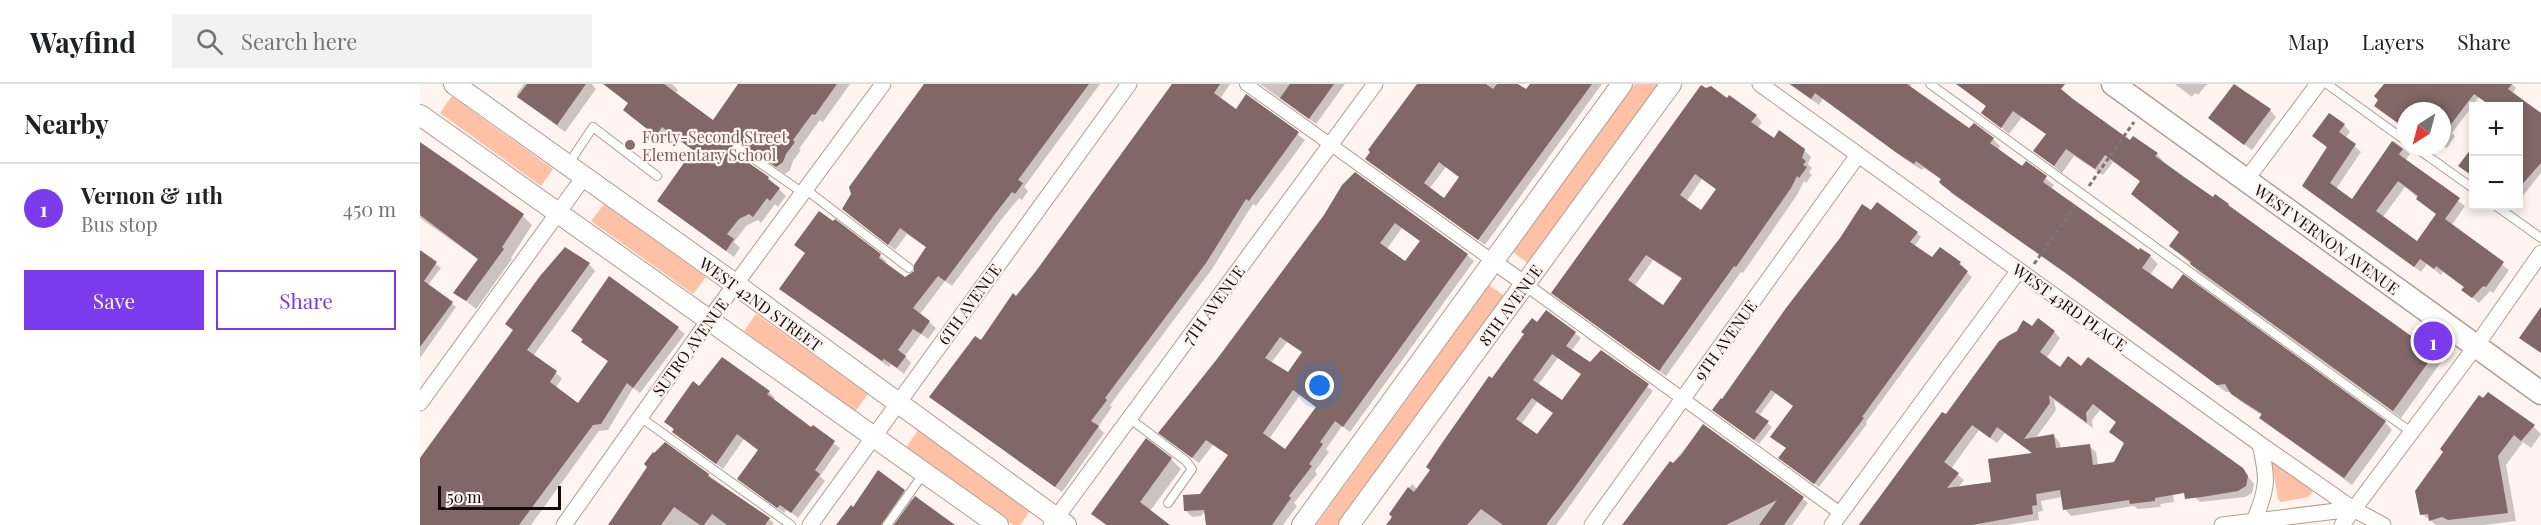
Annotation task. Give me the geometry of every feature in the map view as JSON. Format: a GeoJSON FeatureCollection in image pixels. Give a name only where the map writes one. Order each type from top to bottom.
{"type":"FeatureCollection","features":[{"type":"Feature","properties":{"kind":"main road","name":"WEST VERNON AVENUE"},"geometry":{"type":"LineString","coordinates":[[2113,84],[2541,393]]}},
{"type":"Feature","properties":{"kind":"street","name":"WEST 42ND STREET"},"geometry":{"type":"LineString","coordinates":[[454,84],[735,284],[1058,523]]}},
{"type":"Feature","properties":{"kind":"street","name":"SUTRO AVENUE"},"geometry":{"type":"LineString","coordinates":[[564,525],[735,284],[883,84]]}},
{"type":"Feature","properties":{"kind":"street","name":"6TH AVENUE"},"geometry":{"type":"LineString","coordinates":[[810,525],[1129,84]]}},
{"type":"Feature","properties":{"kind":"street"},"geometry":{"type":"LineString","coordinates":[[1246,84],[1684,398],[1836,519],[2019,270]]}},
{"type":"Feature","properties":{"kind":"street","name":"7TH AVENUE"},"geometry":{"type":"LineString","coordinates":[[1058,523],[1129,418],[1375,84]]}},
{"type":"Feature","properties":{"kind":"street"},"geometry":{"type":"LineString","coordinates":[[1302,525],[1622,84]]}},
{"type":"Feature","properties":{"kind":"street","name":"8TH AVENUE"},"geometry":{"type":"LineString","coordinates":[[1349,525],[1671,84]]}},
{"type":"Feature","properties":{"kind":"street","name":"WEST 43RD PLACE"},"geometry":{"type":"LineString","coordinates":[[1760,84],[2260,444],[2353,509],[2383,525]]}},
{"type":"Feature","properties":{"kind":"street"},"geometry":{"type":"LineString","coordinates":[[2246,180],[2318,84]]}},
{"type":"Feature","properties":{"kind":"street"},"geometry":{"type":"LineString","coordinates":[[420,115],[987,520]]}},
{"type":"Feature","properties":{"kind":"street","name":"9TH AVENUE"},"geometry":{"type":"LineString","coordinates":[[1592,525],[1858,155]]}},
{"type":"Feature","properties":{"kind":"street"},"geometry":{"type":"LineString","coordinates":[[420,403],[584,177]]}},
{"type":"Feature","properties":{"kind":"street"},"geometry":{"type":"LineString","coordinates":[[2342,525],[2476,346],[2541,253]]}},
{"type":"Feature","properties":{"kind":"street"},"geometry":{"type":"LineString","coordinates":[[2254,521],[2264,498],[2267,473],[2260,444]]}},
{"type":"Feature","properties":{"kind":"street"},"geometry":{"type":"LineString","coordinates":[[2222,525],[2353,509]]}},
{"type":"Feature","properties":{"kind":"lane"},"geometry":{"type":"LineString","coordinates":[[1930,84],[2411,432]]}},
{"type":"Feature","properties":{"kind":"lane"},"geometry":{"type":"LineString","coordinates":[[2327,84],[2397,135]]}},
{"type":"Feature","properties":{"kind":"lane"},"geometry":{"type":"LineString","coordinates":[[568,164],[593,127],[657,176]]}},
{"type":"Feature","properties":{"kind":"lane"},"geometry":{"type":"LineString","coordinates":[[737,147],[804,191],[909,268]]}},
{"type":"Feature","properties":{"kind":"lane"},"geometry":{"type":"LineString","coordinates":[[2428,156],[2469,185]]}},
{"type":"Feature","properties":{"kind":"lane"},"geometry":{"type":"LineString","coordinates":[[2502,210],[2541,238]]}},
{"type":"Feature","properties":{"kind":"lane"},"geometry":{"type":"LineString","coordinates":[[640,417],[791,525]]}},
{"type":"Feature","properties":{"kind":"lane"},"geometry":{"type":"LineString","coordinates":[[1129,418],[1186,461],[1192,469],[1168,503]]}},
{"type":"Feature","properties":{"kind":"lane"},"geometry":{"type":"LineString","coordinates":[[887,525],[924,473]]}},
{"type":"Feature","properties":{"kind":"shaded area"},"geometry":{"type":"Polygon","coordinates":[[[1635,84],[1662,84],[1530,265],[1513,252],[1635,84]]]}},
{"type":"Feature","properties":{"kind":"shaded area"},"geometry":{"type":"Polygon","coordinates":[[[452,96],[553,169],[541,186],[440,113],[452,96]]]}},
{"type":"Feature","properties":{"kind":"shaded area"},"geometry":{"type":"Polygon","coordinates":[[[604,204],[706,277],[693,294],[591,221],[604,204]]]}},
{"type":"Feature","properties":{"kind":"shaded area"},"geometry":{"type":"Polygon","coordinates":[[[1489,285],[1507,298],[1342,525],[1316,525],[1489,285]]]}},
{"type":"Feature","properties":{"kind":"shaded area"},"geometry":{"type":"Polygon","coordinates":[[[756,314],[868,394],[855,412],[744,331],[756,314]]]}},
{"type":"Feature","properties":{"kind":"shaded area"},"geometry":{"type":"Polygon","coordinates":[[[918,430],[1030,511],[1020,525],[1013,525],[906,448],[918,430]]]}},
{"type":"Feature","properties":{"kind":"shaded area"},"geometry":{"type":"Polygon","coordinates":[[[2269,459],[2312,488],[2312,493],[2308,497],[2281,502],[2278,499],[2269,459]]]}},
{"type":"Feature","properties":{"kind":"building"},"geometry":{"type":"Polygon","coordinates":[[[527,84],[586,84],[557,125],[517,97],[527,84]]]}},
{"type":"Feature","properties":{"kind":"building"},"geometry":{"type":"Polygon","coordinates":[[[603,84],[664,84],[713,120],[738,84],[837,84],[815,115],[812,114],[793,140],[795,142],[783,162],[776,167],[740,142],[735,141],[732,144],[733,152],[769,177],[768,179],[780,188],[770,201],[767,198],[753,217],[749,214],[739,219],[727,234],[734,239],[726,251],[657,201],[693,150],[662,127],[656,136],[623,110],[628,103],[603,84]]]}},
{"type":"Feature","properties":{"kind":"building"},"geometry":{"type":"Polygon","coordinates":[[[924,84],[1089,84],[1018,180],[1023,183],[1015,194],[1012,192],[945,281],[938,276],[913,308],[930,321],[921,334],[913,329],[898,350],[906,356],[897,368],[884,359],[882,361],[779,289],[805,253],[794,245],[819,211],[833,221],[835,219],[881,254],[879,258],[905,277],[914,271],[914,265],[926,247],[900,228],[888,245],[842,209],[851,194],[849,187],[924,84]]]}},
{"type":"Feature","properties":{"kind":"building"},"geometry":{"type":"Polygon","coordinates":[[[1172,84],[1220,84],[1214,93],[1236,109],[1246,94],[1299,132],[1249,201],[1246,199],[1206,263],[1105,398],[1107,400],[1091,421],[1099,426],[1055,487],[929,397],[975,336],[981,340],[1013,293],[1016,296],[1036,271],[1172,84]]]}},
{"type":"Feature","properties":{"kind":"building"},"geometry":{"type":"Polygon","coordinates":[[[1290,84],[1334,84],[1309,119],[1280,98],[1290,84]]]}},
{"type":"Feature","properties":{"kind":"building"},"geometry":{"type":"Polygon","coordinates":[[[1417,84],[1486,84],[1493,89],[1497,84],[1518,84],[1526,89],[1530,84],[1592,84],[1478,240],[1365,159],[1370,152],[1368,150],[1417,84]],[[1439,162],[1424,183],[1444,198],[1459,177],[1439,162]]]}},
{"type":"Feature","properties":{"kind":"building"},"geometry":{"type":"Polygon","coordinates":[[[1790,84],[1907,84],[1969,128],[1974,123],[1994,138],[1990,143],[2022,166],[2026,161],[2047,176],[2043,182],[2139,250],[2140,248],[2151,255],[2142,268],[2172,289],[2183,274],[2386,421],[2344,478],[2259,418],[2262,414],[2231,394],[2225,384],[2217,385],[2070,276],[1955,195],[1939,182],[1941,179],[1916,161],[1914,164],[1897,153],[1815,93],[1811,99],[1790,84]]]}},
{"type":"Feature","properties":{"kind":"building"},"geometry":{"type":"Polygon","coordinates":[[[1956,84],[2065,84],[2061,89],[2073,99],[2130,140],[2133,136],[2158,153],[2155,156],[2213,197],[2215,194],[2435,353],[2393,411],[2190,264],[2191,262],[2169,246],[2179,232],[2131,194],[2140,181],[2105,155],[2095,169],[2066,149],[2054,166],[2033,151],[2046,134],[2013,111],[2001,128],[1981,113],[1986,106],[1956,84]]]}},
{"type":"Feature","properties":{"kind":"building"},"geometry":{"type":"Polygon","coordinates":[[[2234,84],[2271,109],[2244,145],[2208,118],[2234,84]]]}},
{"type":"Feature","properties":{"kind":"building"},"geometry":{"type":"Polygon","coordinates":[[[2384,84],[2512,84],[2508,89],[2541,113],[2541,163],[2523,183],[2523,102],[2485,102],[2474,94],[2451,124],[2451,102],[2397,102],[2397,123],[2374,106],[2378,100],[2374,96],[2384,84]]]}},
{"type":"Feature","properties":{"kind":"building"},"geometry":{"type":"Polygon","coordinates":[[[1701,85],[1706,88],[1711,86],[1727,98],[1729,95],[1757,115],[1751,122],[1774,138],[1779,130],[1805,149],[1802,158],[1806,161],[1803,165],[1807,167],[1799,178],[1797,176],[1736,267],[1734,266],[1659,371],[1551,293],[1701,85]],[[1695,174],[1680,195],[1701,210],[1716,189],[1695,174]],[[1646,255],[1628,280],[1663,305],[1682,278],[1646,255]]]}},
{"type":"Feature","properties":{"kind":"building"},"geometry":{"type":"Polygon","coordinates":[[[2329,113],[2345,124],[2339,132],[2356,144],[2330,183],[2352,199],[2392,141],[2397,145],[2397,156],[2401,156],[2460,198],[2445,219],[2504,262],[2486,287],[2483,286],[2472,298],[2461,290],[2464,287],[2436,266],[2434,269],[2420,259],[2414,267],[2302,186],[2327,147],[2312,136],[2329,113]],[[2398,181],[2376,211],[2417,241],[2436,214],[2416,199],[2418,196],[2398,181]]]}},
{"type":"Feature","properties":{"kind":"building"},"geometry":{"type":"Polygon","coordinates":[[[420,142],[524,214],[502,247],[504,249],[466,301],[453,293],[478,259],[420,215],[420,142]]]}},
{"type":"Feature","properties":{"kind":"building"},"geometry":{"type":"Polygon","coordinates":[[[2469,152],[2469,174],[2458,166],[2469,152]]]}},
{"type":"Feature","properties":{"kind":"building"},"geometry":{"type":"Polygon","coordinates":[[[1355,172],[1468,254],[1343,427],[1335,421],[1320,442],[1323,444],[1309,464],[1312,466],[1289,496],[1291,498],[1272,525],[1206,525],[1204,510],[1184,511],[1183,495],[1200,494],[1228,455],[1206,440],[1192,458],[1158,433],[1217,359],[1324,215],[1342,185],[1355,172]],[[1395,223],[1380,243],[1405,261],[1420,241],[1395,223]],[[1280,337],[1265,358],[1288,372],[1302,352],[1280,337]],[[1293,390],[1263,433],[1285,449],[1316,407],[1293,390]]]}},
{"type":"Feature","properties":{"kind":"building"},"geometry":{"type":"Polygon","coordinates":[[[1877,202],[1918,232],[1910,242],[1932,257],[1940,247],[1961,262],[1959,264],[1968,271],[1862,417],[1864,418],[1814,484],[1778,458],[1786,448],[1770,437],[1793,406],[1771,390],[1755,412],[1769,421],[1754,440],[1712,410],[1840,238],[1862,204],[1871,210],[1877,202]]]}},
{"type":"Feature","properties":{"kind":"building"},"geometry":{"type":"Polygon","coordinates":[[[565,247],[590,263],[527,350],[557,371],[550,382],[578,403],[608,361],[581,342],[583,339],[571,331],[609,276],[679,327],[633,388],[627,383],[601,424],[593,425],[519,525],[420,525],[420,458],[513,330],[505,324],[540,276],[565,247]]]}},
{"type":"Feature","properties":{"kind":"building"},"geometry":{"type":"Polygon","coordinates":[[[420,250],[437,262],[424,281],[453,302],[420,347],[420,250]]]}},
{"type":"Feature","properties":{"kind":"building"},"geometry":{"type":"Polygon","coordinates":[[[2541,307],[2541,353],[2519,338],[2541,307]]]}},
{"type":"Feature","properties":{"kind":"building"},"geometry":{"type":"Polygon","coordinates":[[[1546,310],[1576,332],[1566,346],[1590,362],[1601,350],[1649,384],[1572,491],[1546,525],[1503,525],[1481,509],[1467,525],[1386,525],[1392,517],[1389,514],[1408,487],[1414,492],[1430,470],[1426,467],[1489,376],[1492,378],[1524,334],[1521,332],[1532,318],[1537,322],[1546,310]],[[1552,354],[1533,380],[1562,400],[1581,374],[1552,354]],[[1532,398],[1516,419],[1537,434],[1553,413],[1532,398]]]}},
{"type":"Feature","properties":{"kind":"building"},"geometry":{"type":"Polygon","coordinates":[[[2038,318],[2055,331],[2040,352],[2060,367],[2068,356],[2081,366],[2088,357],[2243,468],[2248,476],[2246,486],[2238,491],[2202,497],[2185,499],[2184,493],[2155,498],[2155,501],[2130,504],[2129,500],[2063,510],[2060,490],[2036,494],[2037,505],[2032,506],[2033,514],[1972,525],[1859,525],[1942,412],[1946,414],[1999,341],[2017,331],[2023,320],[2032,326],[2038,318]],[[2049,395],[2050,403],[2024,439],[2054,434],[2056,448],[2090,444],[2093,465],[2114,462],[2124,443],[2109,432],[2116,422],[2093,404],[2086,413],[2087,423],[2049,395]],[[1972,425],[1944,462],[1959,473],[1947,488],[1991,482],[1988,459],[2032,453],[1997,427],[1990,438],[1972,425]]]}},
{"type":"Feature","properties":{"kind":"building"},"geometry":{"type":"Polygon","coordinates":[[[722,357],[770,391],[767,394],[811,427],[813,425],[835,441],[815,470],[820,474],[791,513],[780,505],[777,508],[737,479],[758,450],[737,434],[716,464],[672,432],[674,429],[664,422],[693,381],[699,386],[722,357]]]}},
{"type":"Feature","properties":{"kind":"building"},"geometry":{"type":"Polygon","coordinates":[[[2488,392],[2535,425],[2521,441],[2514,435],[2498,456],[2508,513],[2448,520],[2442,517],[2429,521],[2428,514],[2420,515],[2415,491],[2443,452],[2440,449],[2479,395],[2483,398],[2488,392]]]}},
{"type":"Feature","properties":{"kind":"building"},"geometry":{"type":"Polygon","coordinates":[[[1703,424],[1804,497],[1784,525],[1759,525],[1777,500],[1726,525],[1622,525],[1670,461],[1673,463],[1681,455],[1703,424]]]}},
{"type":"Feature","properties":{"kind":"building"},"geometry":{"type":"Polygon","coordinates":[[[1146,438],[1172,458],[1140,502],[1170,525],[1107,525],[1091,514],[1146,438]]]}},
{"type":"Feature","properties":{"kind":"building"},"geometry":{"type":"Polygon","coordinates":[[[665,442],[709,474],[708,476],[770,518],[765,525],[727,525],[712,514],[704,525],[700,525],[674,507],[661,525],[608,525],[647,467],[644,464],[665,442]]]}},
{"type":"Feature","properties":{"kind":"building"},"geometry":{"type":"Polygon","coordinates":[[[878,470],[905,490],[881,525],[836,525],[851,505],[853,507],[878,470]]]}},
{"type":"Feature","properties":{"kind":"building"},"geometry":{"type":"Polygon","coordinates":[[[915,496],[955,525],[894,525],[915,496]]]}},
{"type":"Feature","properties":{"kind":"place","name":"Forty-Second Street Elementary School"},"geometry":{"type":"Point","coordinates":[630,145]}},
{"type":"Feature","properties":{"kind":"place","name":"Vernon & 11th"},"geometry":{"type":"Point","coordinates":[2433,341]}}]}
